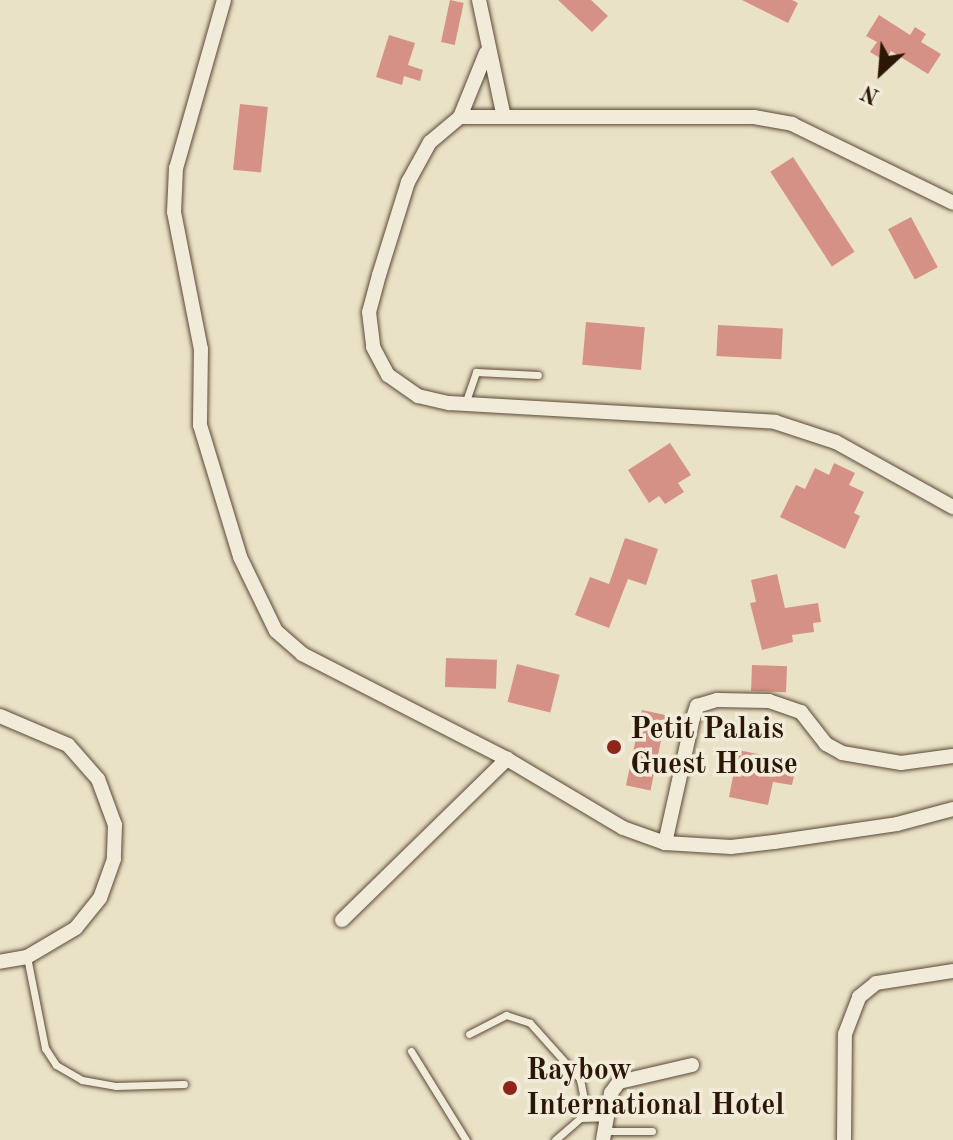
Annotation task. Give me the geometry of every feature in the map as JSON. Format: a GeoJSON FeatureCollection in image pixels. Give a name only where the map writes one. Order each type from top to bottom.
{"type":"FeatureCollection","features":[{"type":"Feature","properties":{"kind":"street"},"geometry":{"type":"LineString","coordinates":[[224,0],[176,168],[174,212],[201,349],[200,425],[240,557],[276,631],[302,654],[507,759],[578,804],[665,843],[731,847],[774,842],[897,824],[953,809]]}},
{"type":"Feature","properties":{"kind":"street"},"geometry":{"type":"LineString","coordinates":[[479,0],[486,53],[503,113]]}},
{"type":"Feature","properties":{"kind":"street"},"geometry":{"type":"LineString","coordinates":[[486,53],[460,117],[430,142],[408,182],[369,312],[373,347],[388,375],[418,396],[465,404],[775,422],[836,442],[953,507]]}},
{"type":"Feature","properties":{"kind":"street"},"geometry":{"type":"LineString","coordinates":[[460,117],[503,113],[754,117],[792,124],[953,203]]}},
{"type":"Feature","properties":{"kind":"street"},"geometry":{"type":"LineString","coordinates":[[665,843],[697,706],[717,700],[769,701],[801,712],[826,744],[842,753],[901,763],[953,756]]}},
{"type":"Feature","properties":{"kind":"street"},"geometry":{"type":"LineString","coordinates":[[0,716],[68,745],[98,779],[115,825],[114,859],[100,898],[76,928],[27,957],[0,962]]}},
{"type":"Feature","properties":{"kind":"street"},"geometry":{"type":"LineString","coordinates":[[342,920],[507,759]]}},
{"type":"Feature","properties":{"kind":"street"},"geometry":{"type":"LineString","coordinates":[[844,1140],[845,1034],[859,997],[876,983],[953,971]]}},
{"type":"Feature","properties":{"kind":"street"},"geometry":{"type":"LineString","coordinates":[[604,1129],[619,1082],[692,1065]]}},
{"type":"Feature","properties":{"kind":"lane"},"geometry":{"type":"LineString","coordinates":[[465,404],[476,372],[538,375]]}},
{"type":"Feature","properties":{"kind":"lane"},"geometry":{"type":"LineString","coordinates":[[27,957],[45,1048],[56,1065],[82,1080],[116,1086],[184,1084]]}},
{"type":"Feature","properties":{"kind":"lane"},"geometry":{"type":"LineString","coordinates":[[469,1034],[506,1015],[530,1023],[580,1079],[585,1105],[580,1118],[555,1140]]}},
{"type":"Feature","properties":{"kind":"lane"},"geometry":{"type":"LineString","coordinates":[[411,1051],[466,1140]]}},
{"type":"Feature","properties":{"kind":"lane"},"geometry":{"type":"LineString","coordinates":[[580,1118],[604,1129],[652,1131]]}},
{"type":"Feature","properties":{"kind":"building"},"geometry":{"type":"Polygon","coordinates":[[[450,0],[464,3],[455,45],[441,42],[450,0]]]}},
{"type":"Feature","properties":{"kind":"building"},"geometry":{"type":"Polygon","coordinates":[[[558,0],[591,0],[608,16],[592,32],[558,0]]]}},
{"type":"Feature","properties":{"kind":"building"},"geometry":{"type":"Polygon","coordinates":[[[742,0],[792,0],[798,3],[788,23],[742,0]]]}},
{"type":"Feature","properties":{"kind":"building"},"geometry":{"type":"Polygon","coordinates":[[[879,15],[910,35],[915,27],[926,34],[921,42],[941,54],[928,74],[891,51],[885,61],[870,52],[877,42],[866,36],[879,15]]]}},
{"type":"Feature","properties":{"kind":"building"},"geometry":{"type":"Polygon","coordinates":[[[389,35],[415,43],[408,65],[423,70],[420,81],[404,76],[402,85],[376,77],[389,35]]]}},
{"type":"Feature","properties":{"kind":"building"},"geometry":{"type":"Polygon","coordinates":[[[240,104],[268,107],[261,173],[233,170],[240,104]]]}},
{"type":"Feature","properties":{"kind":"building"},"geometry":{"type":"Polygon","coordinates":[[[793,157],[855,252],[832,266],[770,172],[793,157]]]}},
{"type":"Feature","properties":{"kind":"building"},"geometry":{"type":"Polygon","coordinates":[[[911,217],[938,267],[915,280],[888,229],[911,217]]]}},
{"type":"Feature","properties":{"kind":"building"},"geometry":{"type":"Polygon","coordinates":[[[586,322],[645,327],[641,370],[582,365],[586,322]]]}},
{"type":"Feature","properties":{"kind":"building"},"geometry":{"type":"Polygon","coordinates":[[[718,325],[783,328],[781,359],[716,356],[718,325]]]}},
{"type":"Feature","properties":{"kind":"building"},"geometry":{"type":"Polygon","coordinates":[[[670,443],[691,475],[678,483],[684,492],[665,504],[659,496],[649,503],[628,470],[670,443]]]}},
{"type":"Feature","properties":{"kind":"building"},"geometry":{"type":"Polygon","coordinates":[[[834,463],[855,473],[849,485],[864,492],[854,513],[860,516],[845,549],[780,517],[796,485],[805,489],[815,468],[829,475],[834,463]]]}},
{"type":"Feature","properties":{"kind":"building"},"geometry":{"type":"Polygon","coordinates":[[[625,538],[658,549],[646,585],[628,579],[609,628],[575,615],[590,577],[609,584],[625,538]]]}},
{"type":"Feature","properties":{"kind":"building"},"geometry":{"type":"Polygon","coordinates":[[[777,574],[785,608],[818,603],[821,622],[813,623],[814,632],[792,635],[793,642],[762,650],[750,603],[756,602],[751,580],[777,574]]]}},
{"type":"Feature","properties":{"kind":"building"},"geometry":{"type":"Polygon","coordinates":[[[446,658],[497,660],[496,689],[445,687],[446,658]]]}},
{"type":"Feature","properties":{"kind":"building"},"geometry":{"type":"Polygon","coordinates":[[[517,664],[560,675],[550,712],[508,702],[517,664]]]}},
{"type":"Feature","properties":{"kind":"building"},"geometry":{"type":"Polygon","coordinates":[[[752,665],[787,666],[786,692],[751,691],[752,665]]]}},
{"type":"Feature","properties":{"kind":"building"},"geometry":{"type":"Polygon","coordinates":[[[642,710],[666,715],[650,791],[626,785],[642,710]]]}},
{"type":"Feature","properties":{"kind":"building"},"geometry":{"type":"Polygon","coordinates":[[[738,750],[797,762],[792,785],[773,782],[768,805],[729,797],[738,750]]]}},
{"type":"Feature","properties":{"kind":"place","name":"Petit Palais Guest House"},"geometry":{"type":"Point","coordinates":[614,747]}},
{"type":"Feature","properties":{"kind":"place","name":"Raybow International Hotel"},"geometry":{"type":"Point","coordinates":[510,1088]}}]}
